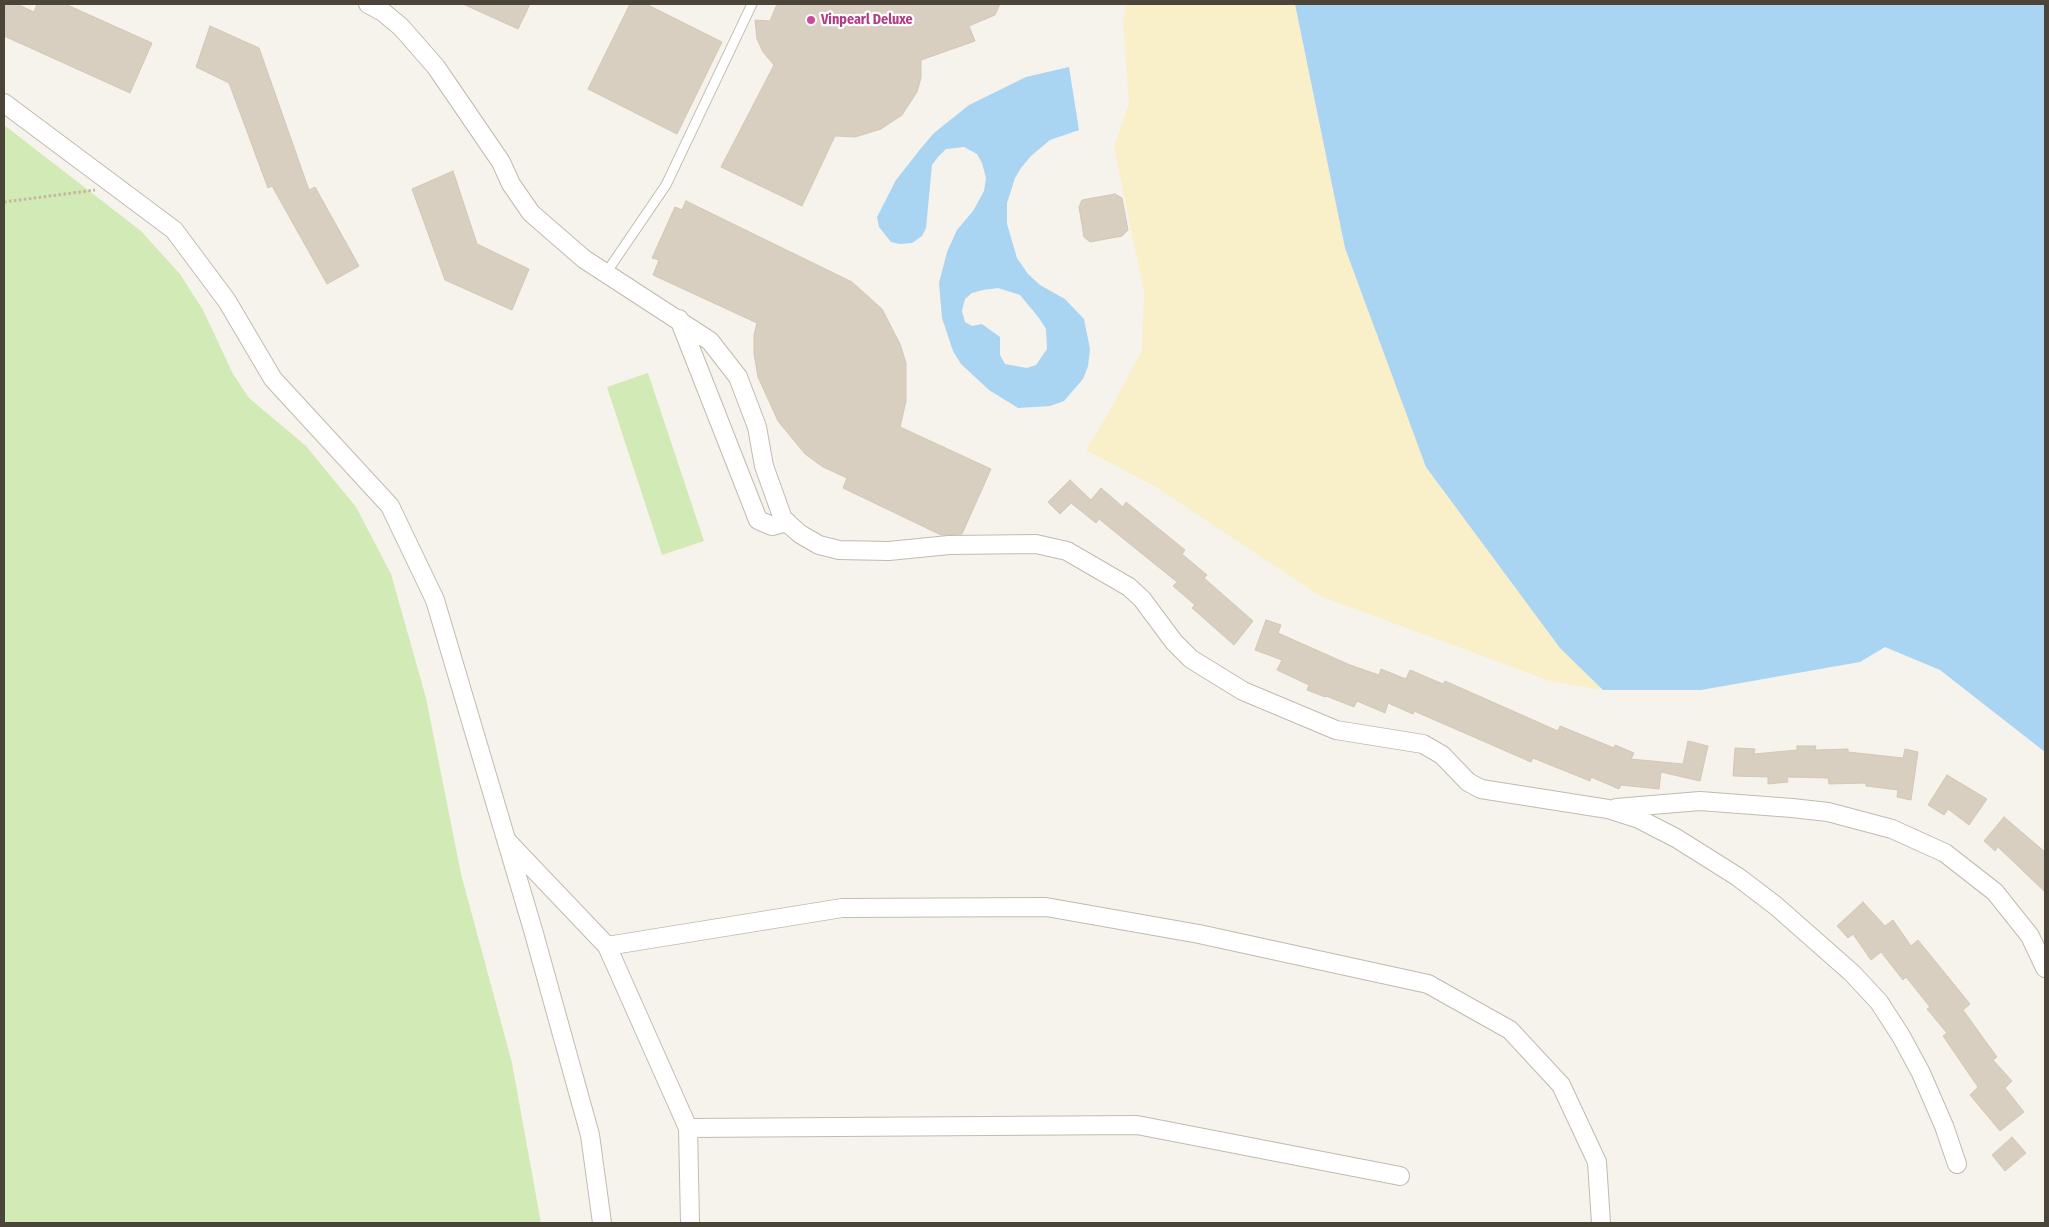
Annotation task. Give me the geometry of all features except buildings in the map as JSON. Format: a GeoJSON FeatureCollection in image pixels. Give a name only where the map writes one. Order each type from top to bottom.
{"type":"FeatureCollection","features":[{"type":"Feature","properties":{"kind":"street"},"geometry":{"type":"LineString","coordinates":[[368,4],[383,12],[401,27],[436,67],[501,162],[511,184],[532,213],[584,259],[710,340],[738,377],[757,427],[764,466],[772,492],[783,519],[787,522],[819,545],[839,550],[889,551],[949,545],[1036,544],[1067,551],[1129,587],[1142,599],[1174,642],[1191,659],[1243,691],[1336,730],[1423,744],[1442,755],[1468,782],[1481,789],[1608,809],[1639,819],[1668,834],[1738,877],[1819,942],[1879,1002],[1901,1036],[1925,1082],[1957,1164]]}},
{"type":"Feature","properties":{"kind":"street"},"geometry":{"type":"LineString","coordinates":[[4,103],[174,230],[227,301],[273,379],[390,506],[435,600],[506,840],[590,1135],[602,1223]]}},
{"type":"Feature","properties":{"kind":"street"},"geometry":{"type":"LineString","coordinates":[[679,319],[758,520],[772,526],[787,522]]}},
{"type":"Feature","properties":{"kind":"street"},"geometry":{"type":"LineString","coordinates":[[1608,809],[1700,801],[1828,812],[1892,829],[1945,853],[1995,892],[2030,936],[2045,968]]}},
{"type":"Feature","properties":{"kind":"street"},"geometry":{"type":"LineString","coordinates":[[506,840],[607,946],[688,1128],[690,1223]]}},
{"type":"Feature","properties":{"kind":"street"},"geometry":{"type":"LineString","coordinates":[[607,946],[842,908],[1046,907],[1198,934],[1428,984],[1510,1030],[1561,1085],[1597,1162],[1600,1223]]}},
{"type":"Feature","properties":{"kind":"street"},"geometry":{"type":"LineString","coordinates":[[688,1128],[1137,1125],[1400,1176]]}},
{"type":"Feature","properties":{"kind":"lane"},"geometry":{"type":"LineString","coordinates":[[606,273],[666,185],[752,4]]}},
{"type":"Feature","properties":{"kind":"path"},"geometry":{"type":"LineString","coordinates":[[4,202],[117,188]]}},
{"type":"Feature","properties":{"kind":"green space"},"geometry":{"type":"Polygon","coordinates":[[[4,125],[141,231],[180,274],[203,310],[233,374],[249,398],[306,446],[356,507],[391,574],[426,698],[461,874],[512,1063],[541,1223],[4,1223],[4,125]]]}},
{"type":"Feature","properties":{"kind":"green space"},"geometry":{"type":"Polygon","coordinates":[[[648,373],[704,541],[662,555],[607,387],[648,373]]]}},
{"type":"Feature","properties":{"kind":"sand"},"geometry":{"type":"Polygon","coordinates":[[[1126,4],[1295,4],[1345,248],[1560,647],[1603,690],[1550,681],[1320,596],[1156,487],[1086,450],[1109,412],[1142,350],[1144,293],[1114,147],[1129,103],[1123,22],[1126,4]]]}},
{"type":"Feature","properties":{"kind":"water"},"geometry":{"type":"Polygon","coordinates":[[[1295,4],[2045,4],[2045,752],[1940,670],[1885,647],[1860,662],[1701,690],[1603,690],[1560,648],[1426,467],[1345,248],[1295,4]]]}},
{"type":"Feature","properties":{"kind":"water"},"geometry":{"type":"Polygon","coordinates":[[[1069,67],[1079,130],[1050,140],[1031,156],[1021,168],[1015,178],[1007,203],[1007,224],[1017,258],[1028,274],[1040,285],[1065,299],[1084,319],[1090,349],[1088,366],[1083,379],[1064,401],[1050,406],[1018,408],[989,390],[961,364],[953,351],[942,318],[939,283],[947,252],[957,230],[973,211],[984,191],[986,178],[982,163],[977,154],[964,147],[946,149],[932,165],[926,228],[922,236],[912,243],[900,244],[891,242],[879,227],[877,217],[896,180],[934,133],[969,105],[1026,77],[1069,67]],[[998,288],[972,293],[965,299],[962,311],[965,322],[972,326],[982,324],[1000,337],[1000,355],[1005,364],[1027,368],[1036,365],[1047,349],[1046,329],[1020,295],[998,288]]]}},
{"type":"Feature","properties":{"kind":"place","name":"Vinpearl Deluxe"},"geometry":{"type":"Point","coordinates":[811,20]}}]}
